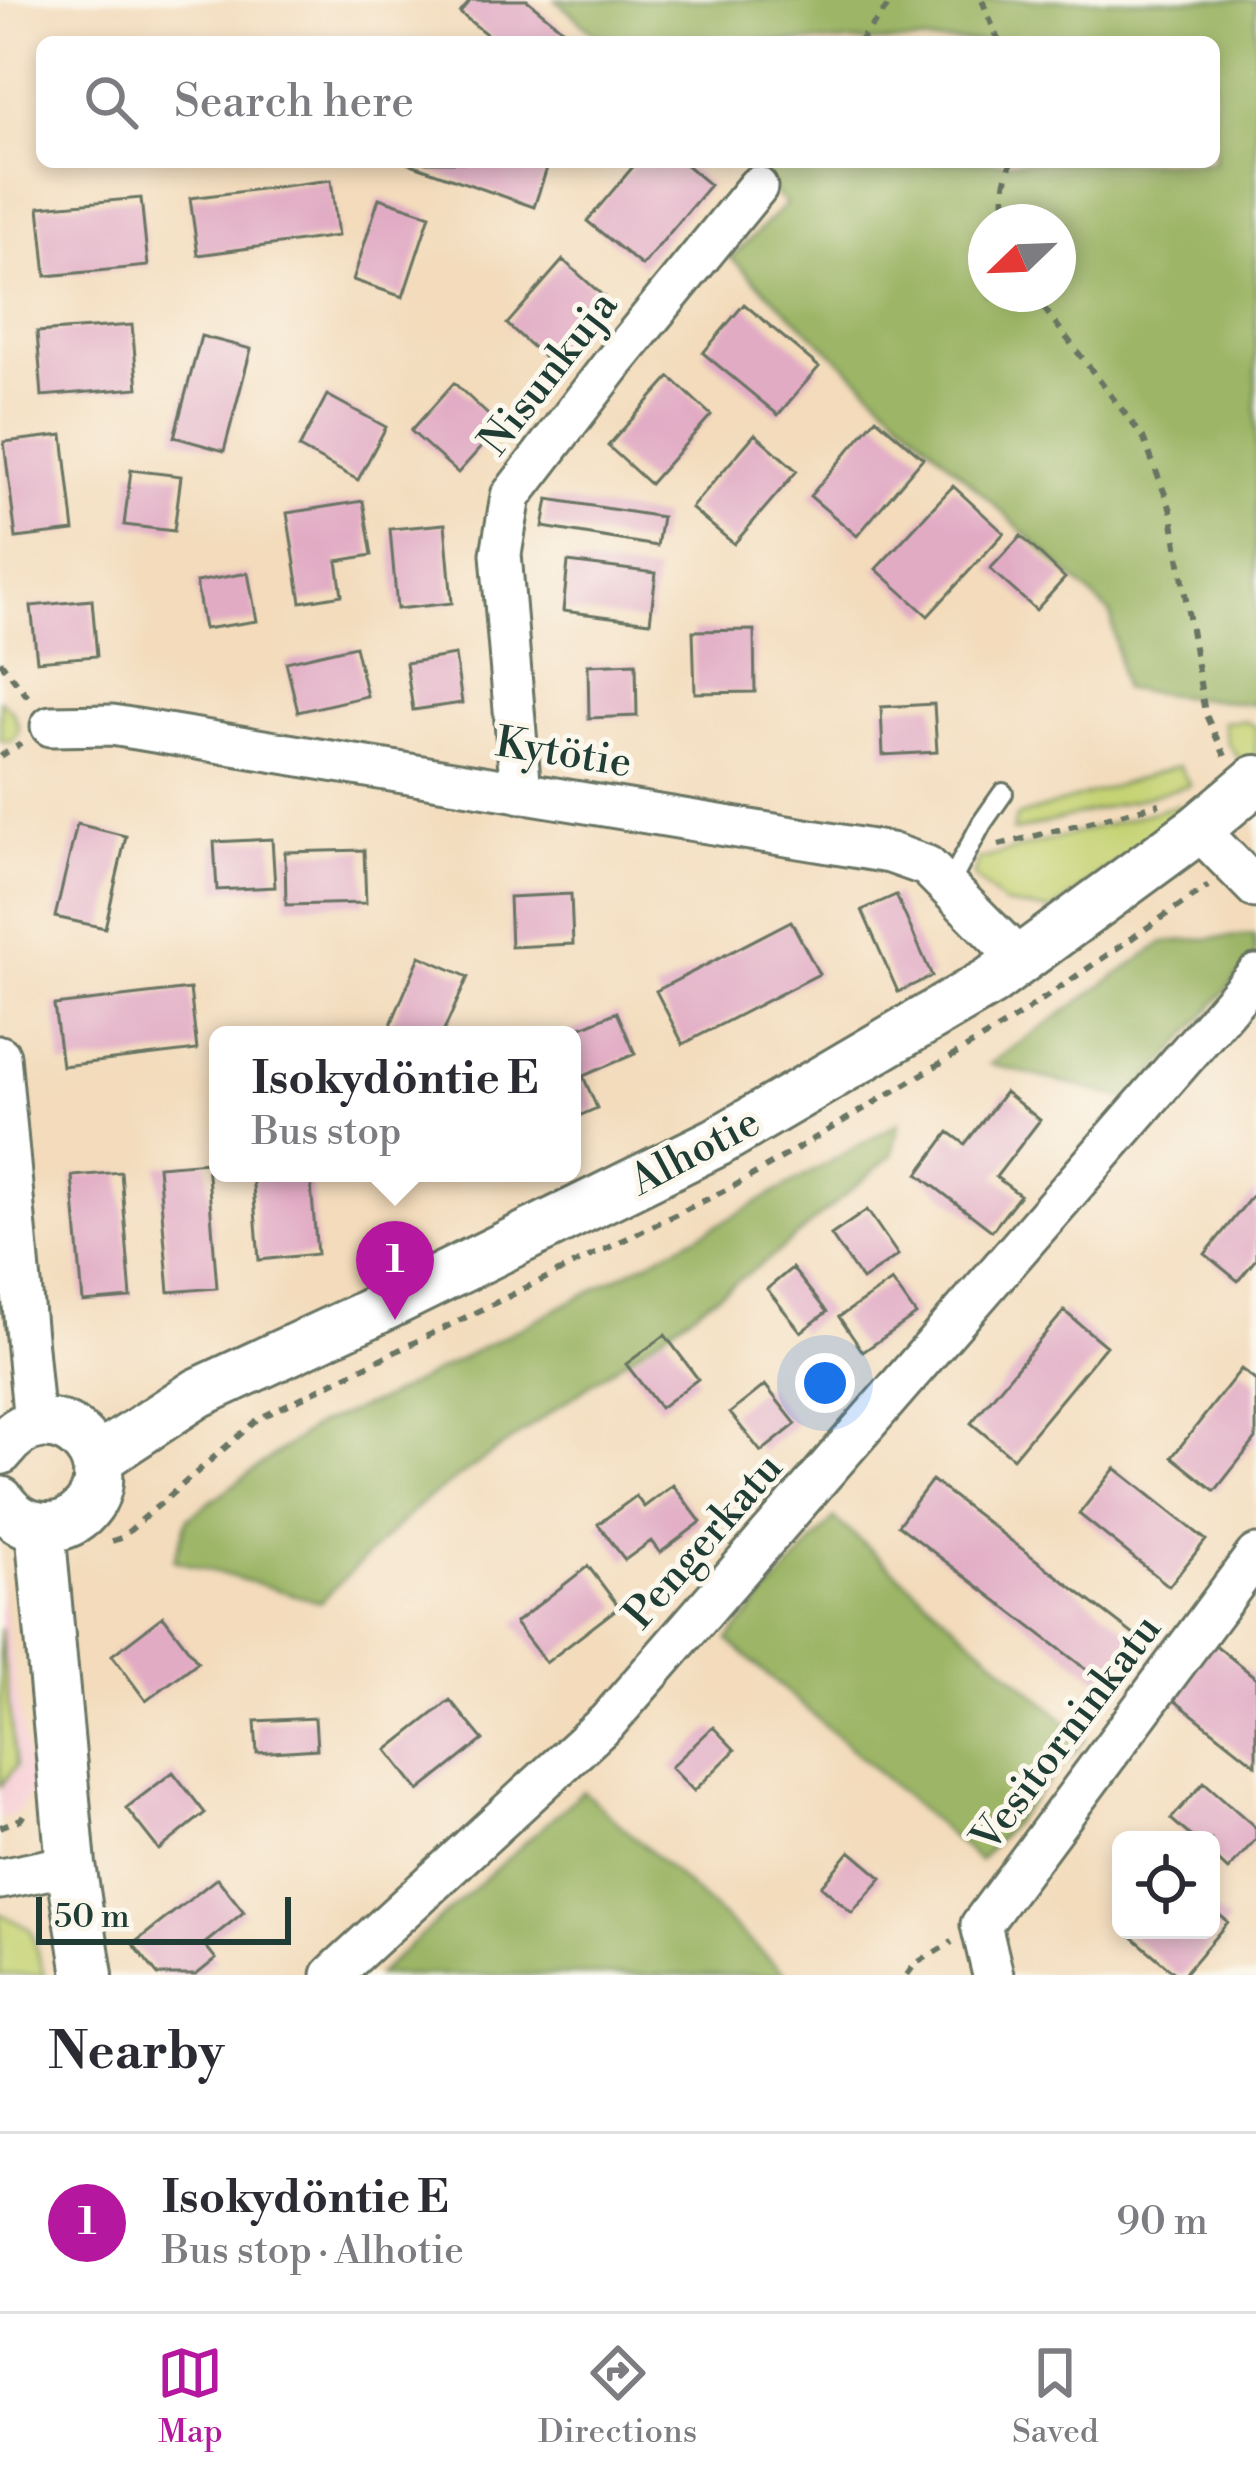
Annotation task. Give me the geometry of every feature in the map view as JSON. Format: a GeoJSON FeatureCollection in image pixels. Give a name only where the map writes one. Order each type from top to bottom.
{"type":"FeatureCollection","features":[{"type":"Feature","properties":{"kind":"street","name":"Nisunkuja"},"geometry":{"type":"LineString","coordinates":[[521,793],[501,554],[511,496],[757,187]]}},
{"type":"Feature","properties":{"kind":"street","name":"Kytötie"},"geometry":{"type":"LineString","coordinates":[[51,726],[112,724],[890,853],[956,871],[1022,962]]}},
{"type":"Feature","properties":{"kind":"street","name":"Alhotie"},"geometry":{"type":"LineString","coordinates":[[96,1460],[198,1393],[717,1142],[1022,962],[1183,815],[1250,787]]}},
{"type":"Feature","properties":{"kind":"street"},"geometry":{"type":"LineString","coordinates":[[1183,815],[1256,888]]}},
{"type":"Feature","properties":{"kind":"street","name":"Pengerkatu"},"geometry":{"type":"LineString","coordinates":[[332,1975],[608,1721],[1256,976]]}},
{"type":"Feature","properties":{"kind":"street"},"geometry":{"type":"LineString","coordinates":[[0,1056],[17,1437],[57,1424],[72,1430],[96,1460],[98,1478],[88,1507],[66,1524],[40,1528],[24,1523],[0,1501]]}},
{"type":"Feature","properties":{"kind":"street"},"geometry":{"type":"LineString","coordinates":[[40,1528],[71,1865],[88,1975]]}},
{"type":"Feature","properties":{"kind":"street","name":"Vesitorninkatu"},"geometry":{"type":"LineString","coordinates":[[981,1925],[1256,1555]]}},
{"type":"Feature","properties":{"kind":"street"},"geometry":{"type":"LineString","coordinates":[[0,1879],[71,1865]]}},
{"type":"Feature","properties":{"kind":"street"},"geometry":{"type":"LineString","coordinates":[[981,1925],[993,1975]]}},
{"type":"Feature","properties":{"kind":"lane"},"geometry":{"type":"LineString","coordinates":[[956,871],[1003,793]]}},
{"type":"Feature","properties":{"kind":"path"},"geometry":{"type":"LineString","coordinates":[[864,36],[892,0]]}},
{"type":"Feature","properties":{"kind":"path"},"geometry":{"type":"LineString","coordinates":[[982,0],[997,36]]}},
{"type":"Feature","properties":{"kind":"path"},"geometry":{"type":"LineString","coordinates":[[1004,204],[1009,168]]}},
{"type":"Feature","properties":{"kind":"path"},"geometry":{"type":"LineString","coordinates":[[1047,312],[1143,437],[1171,510],[1204,713],[1250,787]]}},
{"type":"Feature","properties":{"kind":"path"},"geometry":{"type":"LineString","coordinates":[[0,662],[51,726]]}},
{"type":"Feature","properties":{"kind":"path"},"geometry":{"type":"LineString","coordinates":[[956,871],[1183,815]]}},
{"type":"Feature","properties":{"kind":"path"},"geometry":{"type":"LineString","coordinates":[[0,1827],[21,1819]]}},
{"type":"Feature","properties":{"kind":"path"},"geometry":{"type":"LineString","coordinates":[[907,1975],[915,1964],[981,1925]]}},
{"type":"Feature","properties":{"kind":"shaded area"},"geometry":{"type":"Polygon","coordinates":[[[0,1578],[32,1792],[17,1813],[0,1820],[0,1578]]]}},
{"type":"Feature","properties":{"kind":"green space"},"geometry":{"type":"Polygon","coordinates":[[[556,0],[1256,0],[1256,705],[1123,689],[1111,614],[731,258],[786,204],[746,168],[1220,168],[1220,36],[597,36],[556,0]]]}},
{"type":"Feature","properties":{"kind":"green space"},"geometry":{"type":"Polygon","coordinates":[[[0,700],[13,712],[19,729],[13,741],[0,740],[0,700]]]}},
{"type":"Feature","properties":{"kind":"green space"},"geometry":{"type":"Polygon","coordinates":[[[1244,721],[1256,727],[1256,755],[1244,766],[1227,742],[1223,722],[1244,721]]]}},
{"type":"Feature","properties":{"kind":"green space"},"geometry":{"type":"Polygon","coordinates":[[[1179,766],[1190,785],[1013,832],[1016,817],[1179,766]]]}},
{"type":"Feature","properties":{"kind":"green space"},"geometry":{"type":"Polygon","coordinates":[[[1179,805],[1182,814],[1052,911],[1004,904],[973,876],[978,860],[1179,805]]]}},
{"type":"Feature","properties":{"kind":"green space"},"geometry":{"type":"Polygon","coordinates":[[[1254,935],[1256,956],[1131,1100],[990,1064],[1164,942],[1254,935]]]}},
{"type":"Feature","properties":{"kind":"green space"},"geometry":{"type":"Polygon","coordinates":[[[899,1123],[892,1155],[774,1255],[419,1505],[320,1602],[174,1560],[188,1518],[316,1425],[383,1399],[707,1231],[899,1123]]]}},
{"type":"Feature","properties":{"kind":"green space"},"geometry":{"type":"Polygon","coordinates":[[[834,1518],[1086,1739],[979,1861],[728,1640],[834,1518]]]}},
{"type":"Feature","properties":{"kind":"green space"},"geometry":{"type":"Polygon","coordinates":[[[0,1628],[16,1766],[0,1786],[0,1628]]]}},
{"type":"Feature","properties":{"kind":"green space"},"geometry":{"type":"Polygon","coordinates":[[[583,1791],[787,1975],[377,1975],[583,1791]]]}},
{"type":"Feature","properties":{"kind":"green space"},"geometry":{"type":"Polygon","coordinates":[[[0,1913],[31,1930],[44,1975],[0,1975],[0,1913]]]}},
{"type":"Feature","properties":{"kind":"building"},"geometry":{"type":"Polygon","coordinates":[[[471,0],[527,0],[571,36],[489,36],[460,13],[471,0]]]}},
{"type":"Feature","properties":{"kind":"building"},"geometry":{"type":"Polygon","coordinates":[[[422,168],[547,168],[534,207],[422,168]]]}},
{"type":"Feature","properties":{"kind":"building"},"geometry":{"type":"Polygon","coordinates":[[[632,168],[690,168],[710,185],[642,266],[587,221],[632,168]]]}},
{"type":"Feature","properties":{"kind":"building"},"geometry":{"type":"Polygon","coordinates":[[[331,180],[338,236],[198,255],[190,198],[331,180]]]}},
{"type":"Feature","properties":{"kind":"building"},"geometry":{"type":"Polygon","coordinates":[[[141,198],[148,266],[46,276],[39,207],[141,198]]]}},
{"type":"Feature","properties":{"kind":"building"},"geometry":{"type":"Polygon","coordinates":[[[379,198],[430,215],[403,297],[353,280],[379,198]]]}},
{"type":"Feature","properties":{"kind":"building"},"geometry":{"type":"Polygon","coordinates":[[[563,260],[603,296],[547,360],[507,324],[563,260]]]}},
{"type":"Feature","properties":{"kind":"building"},"geometry":{"type":"Polygon","coordinates":[[[744,304],[819,367],[778,415],[703,353],[744,304]]]}},
{"type":"Feature","properties":{"kind":"building"},"geometry":{"type":"Polygon","coordinates":[[[132,325],[138,388],[42,396],[37,332],[132,325]]]}},
{"type":"Feature","properties":{"kind":"building"},"geometry":{"type":"Polygon","coordinates":[[[201,336],[251,349],[224,451],[174,437],[201,336]]]}},
{"type":"Feature","properties":{"kind":"building"},"geometry":{"type":"Polygon","coordinates":[[[670,377],[711,415],[650,484],[608,446],[670,377]]]}},
{"type":"Feature","properties":{"kind":"building"},"geometry":{"type":"Polygon","coordinates":[[[454,383],[500,426],[458,473],[411,431],[454,383]]]}},
{"type":"Feature","properties":{"kind":"building"},"geometry":{"type":"Polygon","coordinates":[[[327,395],[386,427],[358,480],[299,448],[327,395]]]}},
{"type":"Feature","properties":{"kind":"building"},"geometry":{"type":"Polygon","coordinates":[[[876,418],[923,458],[857,536],[810,496],[876,418]]]}},
{"type":"Feature","properties":{"kind":"building"},"geometry":{"type":"Polygon","coordinates":[[[755,434],[797,471],[734,544],[691,508],[755,434]]]}},
{"type":"Feature","properties":{"kind":"building"},"geometry":{"type":"Polygon","coordinates":[[[63,435],[74,531],[16,538],[4,442],[63,435]]]}},
{"type":"Feature","properties":{"kind":"building"},"geometry":{"type":"Polygon","coordinates":[[[131,470],[181,476],[174,531],[124,525],[131,470]]]}},
{"type":"Feature","properties":{"kind":"building"},"geometry":{"type":"Polygon","coordinates":[[[953,486],[1004,533],[928,616],[876,569],[953,486]]]}},
{"type":"Feature","properties":{"kind":"building"},"geometry":{"type":"Polygon","coordinates":[[[548,499],[662,517],[657,546],[543,527],[548,499]]]}},
{"type":"Feature","properties":{"kind":"building"},"geometry":{"type":"Polygon","coordinates":[[[363,501],[372,555],[337,561],[342,595],[301,602],[287,513],[363,501]]]}},
{"type":"Feature","properties":{"kind":"building"},"geometry":{"type":"Polygon","coordinates":[[[445,524],[452,603],[397,609],[390,529],[445,524]]]}},
{"type":"Feature","properties":{"kind":"building"},"geometry":{"type":"Polygon","coordinates":[[[1021,536],[1065,578],[1036,610],[990,569],[1021,536]]]}},
{"type":"Feature","properties":{"kind":"building"},"geometry":{"type":"Polygon","coordinates":[[[568,562],[656,573],[650,622],[563,611],[568,562]]]}},
{"type":"Feature","properties":{"kind":"building"},"geometry":{"type":"Polygon","coordinates":[[[248,573],[257,621],[204,629],[196,582],[248,573]]]}},
{"type":"Feature","properties":{"kind":"building"},"geometry":{"type":"Polygon","coordinates":[[[92,600],[97,656],[37,661],[31,606],[92,600]]]}},
{"type":"Feature","properties":{"kind":"building"},"geometry":{"type":"Polygon","coordinates":[[[754,630],[755,692],[695,693],[693,631],[754,630]]]}},
{"type":"Feature","properties":{"kind":"building"},"geometry":{"type":"Polygon","coordinates":[[[355,646],[367,696],[298,712],[286,662],[355,646]]]}},
{"type":"Feature","properties":{"kind":"building"},"geometry":{"type":"Polygon","coordinates":[[[455,655],[462,703],[413,710],[406,663],[455,655]]]}},
{"type":"Feature","properties":{"kind":"building"},"geometry":{"type":"Polygon","coordinates":[[[636,663],[637,716],[589,718],[588,665],[636,663]]]}},
{"type":"Feature","properties":{"kind":"building"},"geometry":{"type":"Polygon","coordinates":[[[934,704],[937,752],[883,755],[881,707],[934,704]]]}},
{"type":"Feature","properties":{"kind":"building"},"geometry":{"type":"Polygon","coordinates":[[[77,824],[126,836],[105,928],[55,917],[77,824]]]}},
{"type":"Feature","properties":{"kind":"building"},"geometry":{"type":"Polygon","coordinates":[[[272,839],[275,887],[217,890],[214,842],[272,839]]]}},
{"type":"Feature","properties":{"kind":"building"},"geometry":{"type":"Polygon","coordinates":[[[364,850],[366,903],[286,905],[285,852],[364,850]]]}},
{"type":"Feature","properties":{"kind":"building"},"geometry":{"type":"Polygon","coordinates":[[[571,894],[573,944],[511,947],[509,897],[571,894]]]}},
{"type":"Feature","properties":{"kind":"building"},"geometry":{"type":"Polygon","coordinates":[[[896,895],[932,976],[898,992],[862,910],[896,895]]]}},
{"type":"Feature","properties":{"kind":"building"},"geometry":{"type":"Polygon","coordinates":[[[791,921],[819,974],[683,1044],[656,991],[791,921]]]}},
{"type":"Feature","properties":{"kind":"building"},"geometry":{"type":"Polygon","coordinates":[[[420,956],[468,977],[446,1026],[390,1026],[420,956]]]}},
{"type":"Feature","properties":{"kind":"building"},"geometry":{"type":"Polygon","coordinates":[[[190,989],[197,1050],[62,1066],[54,1005],[190,989]]]}},
{"type":"Feature","properties":{"kind":"building"},"geometry":{"type":"Polygon","coordinates":[[[617,1012],[635,1054],[583,1076],[597,1108],[581,1115],[581,1027],[617,1012]]]}},
{"type":"Feature","properties":{"kind":"building"},"geometry":{"type":"Polygon","coordinates":[[[1005,1092],[1040,1120],[996,1177],[1020,1195],[992,1231],[918,1174],[949,1132],[965,1144],[1005,1092]]]}},
{"type":"Feature","properties":{"kind":"building"},"geometry":{"type":"Polygon","coordinates":[[[207,1162],[217,1288],[169,1292],[158,1166],[207,1162]]]}},
{"type":"Feature","properties":{"kind":"building"},"geometry":{"type":"Polygon","coordinates":[[[121,1172],[131,1298],[83,1302],[72,1176],[121,1172]]]}},
{"type":"Feature","properties":{"kind":"building"},"geometry":{"type":"Polygon","coordinates":[[[253,1182],[311,1182],[317,1254],[259,1260],[253,1182]]]}},
{"type":"Feature","properties":{"kind":"building"},"geometry":{"type":"Polygon","coordinates":[[[1256,1191],[1256,1259],[1238,1281],[1205,1254],[1256,1191]]]}},
{"type":"Feature","properties":{"kind":"building"},"geometry":{"type":"Polygon","coordinates":[[[867,1210],[898,1255],[862,1280],[831,1235],[867,1210]]]}},
{"type":"Feature","properties":{"kind":"building"},"geometry":{"type":"Polygon","coordinates":[[[792,1268],[827,1312],[801,1332],[767,1289],[792,1268]]]}},
{"type":"Feature","properties":{"kind":"building"},"geometry":{"type":"Polygon","coordinates":[[[892,1281],[916,1315],[863,1352],[839,1317],[892,1281]]]}},
{"type":"Feature","properties":{"kind":"building"},"geometry":{"type":"Polygon","coordinates":[[[1064,1311],[1106,1346],[1013,1458],[971,1423],[1064,1311]]]}},
{"type":"Feature","properties":{"kind":"building"},"geometry":{"type":"Polygon","coordinates":[[[665,1335],[698,1379],[660,1408],[626,1364],[665,1335]]]}},
{"type":"Feature","properties":{"kind":"building"},"geometry":{"type":"Polygon","coordinates":[[[1241,1369],[1256,1381],[1256,1439],[1215,1491],[1172,1457],[1241,1369]]]}},
{"type":"Feature","properties":{"kind":"building"},"geometry":{"type":"Polygon","coordinates":[[[765,1385],[796,1424],[761,1452],[730,1413],[765,1385]]]}},
{"type":"Feature","properties":{"kind":"building"},"geometry":{"type":"Polygon","coordinates":[[[1115,1468],[1206,1540],[1169,1586],[1079,1514],[1115,1468]]]}},
{"type":"Feature","properties":{"kind":"building"},"geometry":{"type":"Polygon","coordinates":[[[932,1480],[1138,1638],[1104,1683],[898,1525],[932,1480]]]}},
{"type":"Feature","properties":{"kind":"building"},"geometry":{"type":"Polygon","coordinates":[[[673,1485],[701,1522],[660,1553],[651,1541],[625,1560],[598,1524],[636,1496],[644,1507],[673,1485]]]}},
{"type":"Feature","properties":{"kind":"building"},"geometry":{"type":"Polygon","coordinates":[[[588,1566],[619,1607],[546,1663],[515,1623],[588,1566]]]}},
{"type":"Feature","properties":{"kind":"building"},"geometry":{"type":"Polygon","coordinates":[[[163,1616],[198,1662],[146,1701],[112,1655],[163,1616]]]}},
{"type":"Feature","properties":{"kind":"building"},"geometry":{"type":"Polygon","coordinates":[[[1208,1639],[1256,1678],[1256,1765],[1165,1693],[1208,1639]]]}},
{"type":"Feature","properties":{"kind":"building"},"geometry":{"type":"Polygon","coordinates":[[[450,1700],[483,1740],[419,1791],[387,1750],[450,1700]]]}},
{"type":"Feature","properties":{"kind":"building"},"geometry":{"type":"Polygon","coordinates":[[[315,1718],[317,1749],[257,1753],[255,1721],[315,1718]]]}},
{"type":"Feature","properties":{"kind":"building"},"geometry":{"type":"Polygon","coordinates":[[[713,1727],[735,1750],[694,1791],[671,1767],[713,1727]]]}},
{"type":"Feature","properties":{"kind":"building"},"geometry":{"type":"Polygon","coordinates":[[[173,1772],[205,1813],[159,1850],[126,1808],[173,1772]]]}},
{"type":"Feature","properties":{"kind":"building"},"geometry":{"type":"Polygon","coordinates":[[[1204,1782],[1256,1828],[1256,1839],[1228,1870],[1220,1862],[1220,1831],[1185,1831],[1171,1819],[1204,1782]]]}},
{"type":"Feature","properties":{"kind":"building"},"geometry":{"type":"Polygon","coordinates":[[[850,1851],[882,1878],[852,1913],[821,1886],[850,1851]]]}},
{"type":"Feature","properties":{"kind":"building"},"geometry":{"type":"Polygon","coordinates":[[[217,1878],[244,1912],[204,1944],[216,1959],[196,1975],[158,1975],[133,1944],[217,1878]]]}},
{"type":"Feature","properties":{"kind":"building"},"geometry":{"type":"Polygon","coordinates":[[[1135,1939],[1214,1939],[1183,1975],[1135,1939]]]}},
{"type":"Feature","properties":{"kind":"place","name":"Isokydöntie E"},"geometry":{"type":"Point","coordinates":[395,1320]}}]}
